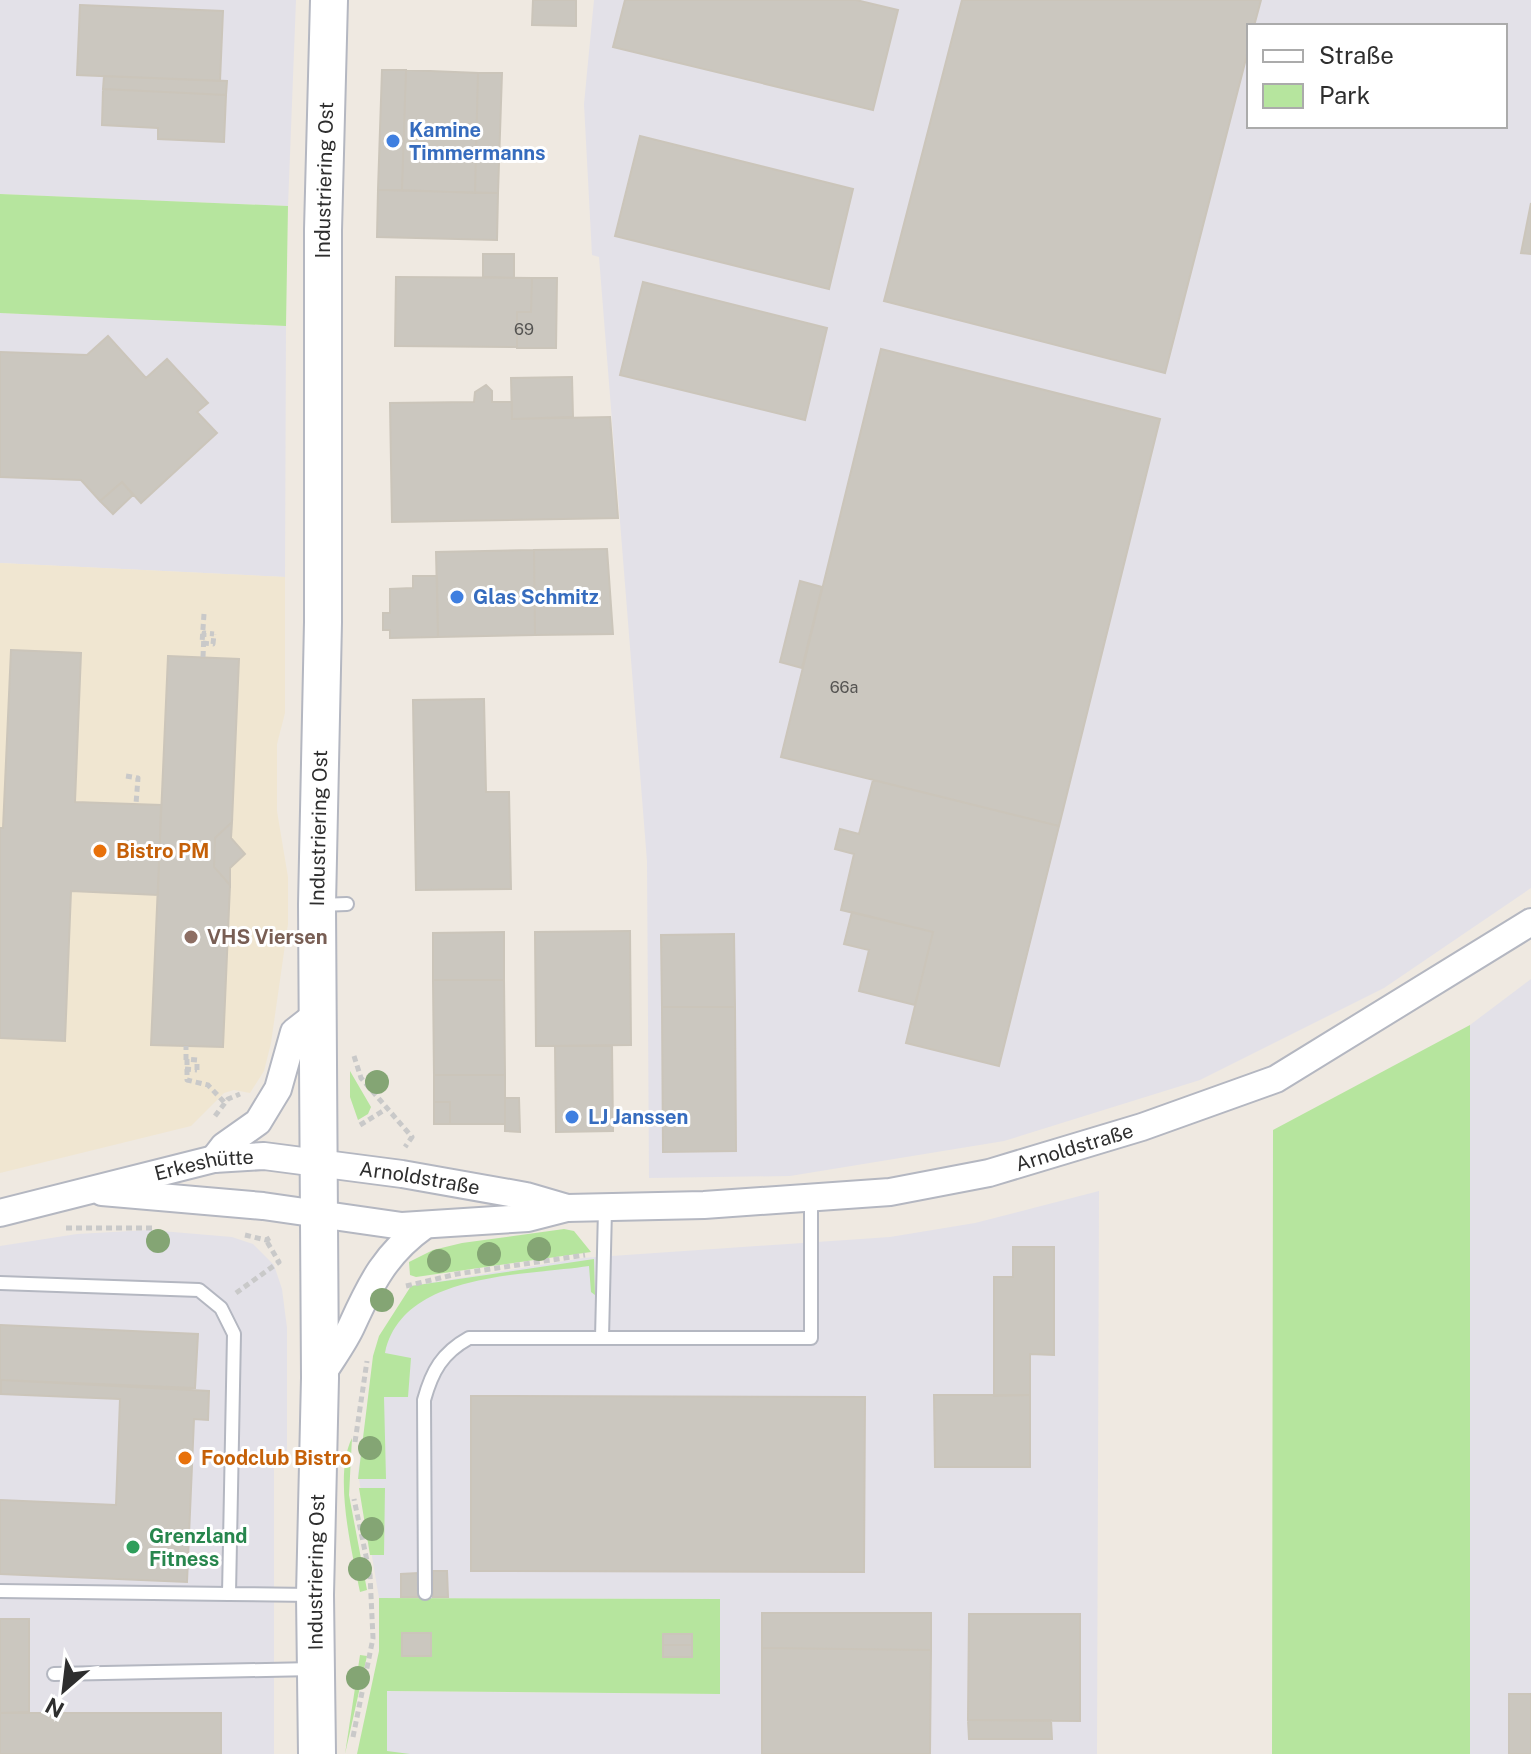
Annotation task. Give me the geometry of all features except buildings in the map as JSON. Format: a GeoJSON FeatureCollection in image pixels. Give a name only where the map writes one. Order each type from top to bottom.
{"type":"FeatureCollection","features":[{"type":"Feature","properties":{"kind":"street","name":"Industriering Ost"},"geometry":{"type":"LineString","coordinates":[[317,1754],[315,1595],[320,1378],[317,1014],[332,905],[323,622],[324,199],[329,0]]}},
{"type":"Feature","properties":{"kind":"street","name":"Arnoldstraße"},"geometry":{"type":"LineString","coordinates":[[317,1162],[526,1196],[567,1208],[605,1209],[890,1192],[989,1173],[1142,1127],[1276,1079],[1531,922]]}},
{"type":"Feature","properties":{"kind":"street"},"geometry":{"type":"LineString","coordinates":[[214,1159],[224,1146],[258,1122],[278,1089],[294,1032],[317,1014]]}},
{"type":"Feature","properties":{"kind":"street","name":"Erkeshütte"},"geometry":{"type":"LineString","coordinates":[[0,1213],[94,1192],[127,1179],[214,1159],[264,1156],[317,1162]]}},
{"type":"Feature","properties":{"kind":"street","name":"Erkeshütte"},"geometry":{"type":"LineString","coordinates":[[94,1192],[263,1206],[317,1215]]}},
{"type":"Feature","properties":{"kind":"street","name":"Arnoldstraße"},"geometry":{"type":"LineString","coordinates":[[317,1215],[424,1226],[528,1218],[567,1208]]}},
{"type":"Feature","properties":{"kind":"street"},"geometry":{"type":"LineString","coordinates":[[320,1378],[352,1325],[376,1273],[403,1241],[424,1226]]}},
{"type":"Feature","properties":{"kind":"lane"},"geometry":{"type":"LineString","coordinates":[[425,1593],[424,1400],[432,1372],[452,1347],[469,1338],[811,1338],[811,1199]]}},
{"type":"Feature","properties":{"kind":"lane"},"geometry":{"type":"LineString","coordinates":[[602,1338],[605,1209]]}},
{"type":"Feature","properties":{"kind":"lane"},"geometry":{"type":"LineString","coordinates":[[0,1283],[199,1290],[219,1306],[234,1334],[229,1594]]}},
{"type":"Feature","properties":{"kind":"lane"},"geometry":{"type":"LineString","coordinates":[[0,1591],[315,1595]]}},
{"type":"Feature","properties":{"kind":"lane"},"geometry":{"type":"LineString","coordinates":[[54,1674],[317,1669]]}},
{"type":"Feature","properties":{"kind":"path"},"geometry":{"type":"LineString","coordinates":[[203,657],[204,633],[214,634],[213,644],[202,643],[204,614]]}},
{"type":"Feature","properties":{"kind":"path"},"geometry":{"type":"LineString","coordinates":[[126,776],[138,778],[136,804]]}},
{"type":"Feature","properties":{"kind":"path"},"geometry":{"type":"LineString","coordinates":[[186,1046],[185,1069],[197,1070],[197,1060],[187,1059],[187,1080],[208,1085],[225,1103]]}},
{"type":"Feature","properties":{"kind":"path"},"geometry":{"type":"LineString","coordinates":[[212,1119],[225,1103],[247,1093]]}},
{"type":"Feature","properties":{"kind":"path"},"geometry":{"type":"LineString","coordinates":[[360,1125],[386,1109],[421,1145]]}},
{"type":"Feature","properties":{"kind":"path"},"geometry":{"type":"LineString","coordinates":[[402,1157],[412,1137]]}},
{"type":"Feature","properties":{"kind":"path"},"geometry":{"type":"LineString","coordinates":[[399,1297],[403,1288],[412,1282],[596,1254],[605,1209]]}},
{"type":"Feature","properties":{"kind":"path"},"geometry":{"type":"LineString","coordinates":[[61,1228],[161,1228]]}},
{"type":"Feature","properties":{"kind":"path"},"geometry":{"type":"LineString","coordinates":[[219,1306],[279,1262],[266,1240],[238,1233]]}},
{"type":"Feature","properties":{"kind":"path"},"geometry":{"type":"LineString","coordinates":[[353,1455],[368,1351]]}},
{"type":"Feature","properties":{"kind":"path"},"geometry":{"type":"LineString","coordinates":[[352,1741],[373,1638],[370,1575],[353,1493]]}},
{"type":"Feature","properties":{"kind":"shaded area"},"geometry":{"type":"Polygon","coordinates":[[[0,0],[296,0],[288,206],[0,194],[0,0]]]}},
{"type":"Feature","properties":{"kind":"shaded area"},"geometry":{"type":"Polygon","coordinates":[[[594,0],[1531,0],[1531,888],[1384,988],[1200,1080],[1004,1141],[790,1176],[649,1178],[647,861],[599,257],[592,255],[584,104],[594,0]]]}},
{"type":"Feature","properties":{"kind":"shaded area"},"geometry":{"type":"Polygon","coordinates":[[[0,313],[286,326],[285,577],[0,563],[0,313]]]}},
{"type":"Feature","properties":{"kind":"shaded area"},"geometry":{"type":"Polygon","coordinates":[[[0,563],[285,577],[285,713],[277,744],[277,811],[288,877],[288,924],[271,1043],[264,1071],[250,1093],[234,1090],[224,1093],[191,1126],[0,1173],[0,563]]]}},
{"type":"Feature","properties":{"kind":"shaded area"},"geometry":{"type":"Polygon","coordinates":[[[1531,979],[1531,1754],[1470,1754],[1470,1025],[1531,979]]]}},
{"type":"Feature","properties":{"kind":"shaded area"},"geometry":{"type":"Polygon","coordinates":[[[1099,1191],[1097,1754],[360,1754],[371,1691],[720,1694],[720,1599],[379,1598],[358,1473],[375,1354],[406,1302],[410,1286],[583,1258],[890,1237],[975,1223],[1099,1191]]]}},
{"type":"Feature","properties":{"kind":"shaded area"},"geometry":{"type":"Polygon","coordinates":[[[149,1230],[232,1237],[253,1244],[274,1265],[282,1289],[287,1328],[287,1455],[274,1465],[274,1754],[0,1754],[0,1246],[77,1234],[149,1230]]]}},
{"type":"Feature","properties":{"kind":"green space"},"geometry":{"type":"Polygon","coordinates":[[[0,194],[288,206],[286,326],[0,313],[0,194]]]}},
{"type":"Feature","properties":{"kind":"green space"},"geometry":{"type":"Polygon","coordinates":[[[1470,1025],[1470,1754],[1272,1754],[1273,1130],[1470,1025]]]}},
{"type":"Feature","properties":{"kind":"green space"},"geometry":{"type":"Polygon","coordinates":[[[350,1071],[371,1107],[368,1114],[358,1120],[350,1097],[350,1071]]]}},
{"type":"Feature","properties":{"kind":"green space"},"geometry":{"type":"Polygon","coordinates":[[[564,1229],[574,1231],[591,1252],[416,1277],[410,1275],[409,1262],[433,1250],[564,1229]]]}},
{"type":"Feature","properties":{"kind":"green space"},"geometry":{"type":"Polygon","coordinates":[[[594,1259],[595,1295],[591,1292],[589,1266],[469,1283],[440,1293],[415,1307],[396,1326],[385,1353],[411,1358],[408,1397],[384,1397],[386,1479],[358,1479],[373,1356],[379,1336],[411,1286],[594,1259]]]}},
{"type":"Feature","properties":{"kind":"green space"},"geometry":{"type":"Polygon","coordinates":[[[352,1438],[349,1495],[367,1590],[360,1592],[344,1492],[344,1472],[352,1438]]]}},
{"type":"Feature","properties":{"kind":"green space"},"geometry":{"type":"Polygon","coordinates":[[[359,1488],[385,1488],[384,1555],[370,1555],[359,1488]]]}},
{"type":"Feature","properties":{"kind":"green space"},"geometry":{"type":"Polygon","coordinates":[[[379,1598],[720,1599],[720,1694],[387,1691],[387,1751],[410,1754],[357,1754],[379,1651],[379,1598]]]}},
{"type":"Feature","properties":{"kind":"green space"},"geometry":{"type":"Polygon","coordinates":[[[360,1655],[367,1656],[345,1754],[360,1655]]]}},
{"type":"Feature","properties":{"kind":"place","name":"Kamine Timmermanns"},"geometry":{"type":"Point","coordinates":[393,141]}},
{"type":"Feature","properties":{"kind":"place","name":"Glas Schmitz"},"geometry":{"type":"Point","coordinates":[457,597]}},
{"type":"Feature","properties":{"kind":"place","name":"Bistro PM"},"geometry":{"type":"Point","coordinates":[100,851]}},
{"type":"Feature","properties":{"kind":"place","name":"VHS Viersen"},"geometry":{"type":"Point","coordinates":[191,937]}},
{"type":"Feature","properties":{"kind":"place","name":"LJ Janssen"},"geometry":{"type":"Point","coordinates":[572,1117]}},
{"type":"Feature","properties":{"kind":"place","name":"Foodclub Bistro"},"geometry":{"type":"Point","coordinates":[185,1458]}},
{"type":"Feature","properties":{"kind":"place","name":"Grenzland Fitness"},"geometry":{"type":"Point","coordinates":[133,1547]}}]}
